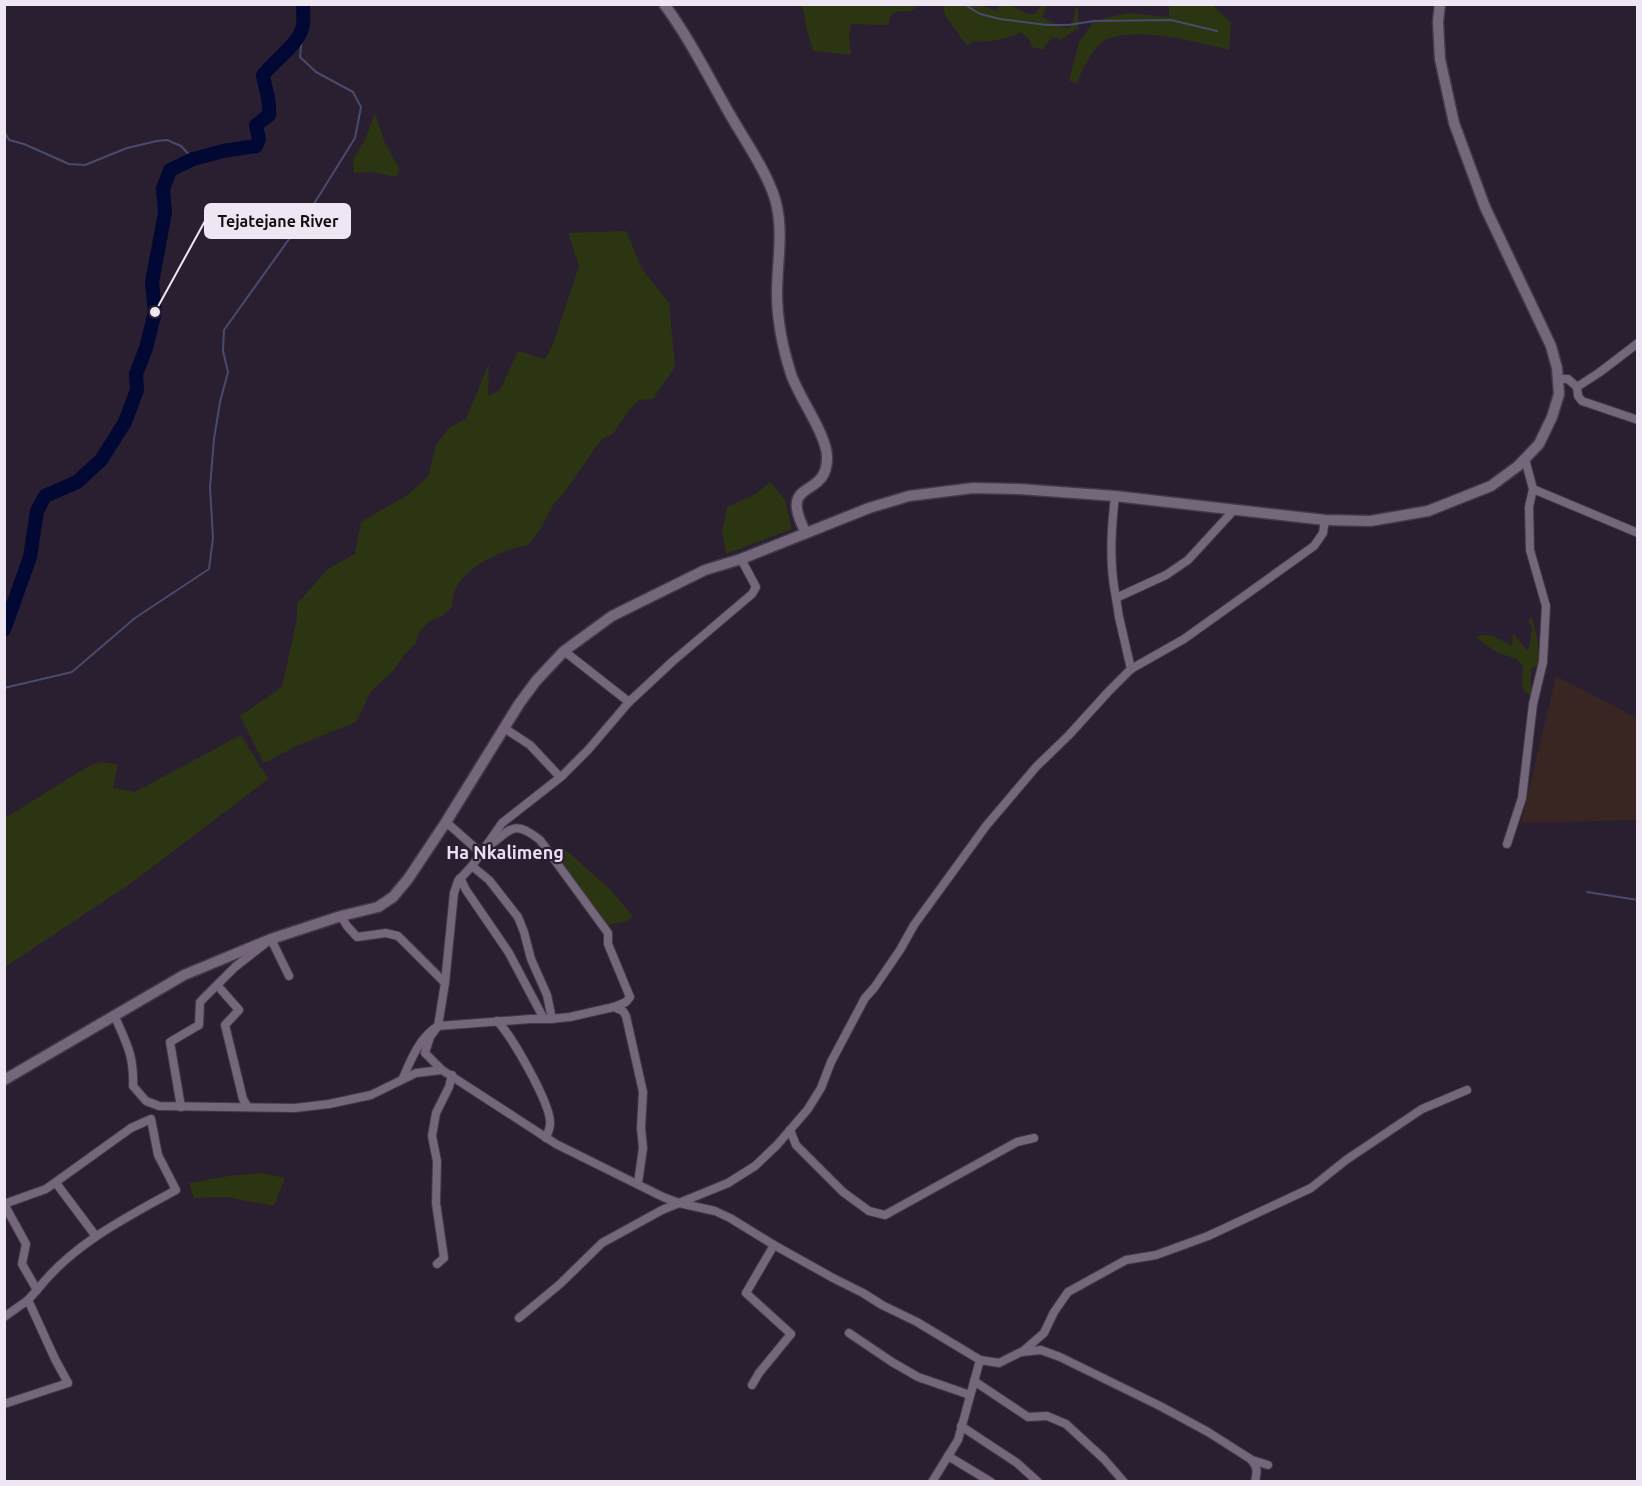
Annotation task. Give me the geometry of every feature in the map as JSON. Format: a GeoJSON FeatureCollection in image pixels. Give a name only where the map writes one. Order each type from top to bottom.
{"type":"FeatureCollection","features":[{"type":"Feature","properties":{"kind":"main road"},"geometry":{"type":"LineString","coordinates":[[664,4],[681,28],[770,186],[777,206],[780,246],[778,314],[791,375],[828,455],[826,468],[820,479],[800,493],[796,500],[797,515],[806,532]]}},
{"type":"Feature","properties":{"kind":"main road"},"geometry":{"type":"LineString","coordinates":[[4,1080],[184,975],[271,939],[341,916],[378,907],[393,897],[408,879],[446,822],[536,681],[564,651],[612,616],[705,570],[741,559],[868,508],[909,496],[973,488],[1115,496],[1233,511],[1325,520],[1370,521],[1428,511],[1491,486],[1525,459],[1539,444],[1552,417],[1559,394],[1558,379],[1551,346],[1485,207],[1454,123],[1440,59],[1438,22],[1440,4]]}},
{"type":"Feature","properties":{"kind":"street"},"geometry":{"type":"LineString","coordinates":[[1577,387],[1638,343]]}},
{"type":"Feature","properties":{"kind":"street"},"geometry":{"type":"LineString","coordinates":[[1558,379],[1568,379],[1577,387],[1578,396],[1582,401],[1638,420]]}},
{"type":"Feature","properties":{"kind":"street"},"geometry":{"type":"LineString","coordinates":[[1507,844],[1521,798],[1533,704],[1543,662],[1546,606],[1530,550],[1529,507],[1533,489],[1525,459]]}},
{"type":"Feature","properties":{"kind":"street"},"geometry":{"type":"LineString","coordinates":[[1533,489],[1638,533]]}},
{"type":"Feature","properties":{"kind":"street"},"geometry":{"type":"LineString","coordinates":[[1115,496],[1111,534],[1111,572],[1131,669]]}},
{"type":"Feature","properties":{"kind":"street"},"geometry":{"type":"LineString","coordinates":[[1116,598],[1166,575],[1188,560],[1233,511]]}},
{"type":"Feature","properties":{"kind":"street"},"geometry":{"type":"LineString","coordinates":[[519,1318],[560,1284],[602,1243],[619,1232],[679,1203],[728,1183],[754,1166],[777,1145],[808,1109],[821,1088],[831,1062],[865,998],[874,988],[932,899],[986,826],[1036,766],[1069,735],[1131,669],[1184,639],[1314,546],[1323,533],[1325,520]]}},
{"type":"Feature","properties":{"kind":"street"},"geometry":{"type":"LineString","coordinates":[[741,559],[756,587],[752,594],[672,662],[630,702],[588,750],[560,777],[502,823],[472,866],[460,878],[454,893],[438,1026],[430,1037],[425,1053],[442,1070],[556,1144],[679,1203],[715,1210],[833,1278],[917,1322],[980,1360],[999,1363],[1021,1353],[1044,1334],[1054,1312],[1068,1292],[1126,1260],[1156,1255],[1208,1236],[1311,1188],[1346,1160],[1422,1109],[1467,1090]]}},
{"type":"Feature","properties":{"kind":"street"},"geometry":{"type":"LineString","coordinates":[[564,651],[630,702]]}},
{"type":"Feature","properties":{"kind":"street"},"geometry":{"type":"LineString","coordinates":[[504,728],[530,745],[560,777]]}},
{"type":"Feature","properties":{"kind":"street"},"geometry":{"type":"LineString","coordinates":[[446,822],[482,851]]}},
{"type":"Feature","properties":{"kind":"street"},"geometry":{"type":"LineString","coordinates":[[402,1078],[416,1050],[431,1030],[438,1026],[548,1019],[614,1007],[626,1002],[630,997],[608,944],[608,933],[540,840],[530,831],[519,828],[508,829],[482,851]]}},
{"type":"Feature","properties":{"kind":"street"},"geometry":{"type":"LineString","coordinates":[[472,866],[489,880],[518,917],[531,959],[547,995],[548,1019]]}},
{"type":"Feature","properties":{"kind":"street"},"geometry":{"type":"LineString","coordinates":[[460,878],[509,952],[548,1019]]}},
{"type":"Feature","properties":{"kind":"street"},"geometry":{"type":"LineString","coordinates":[[341,916],[357,937],[386,933],[398,936],[445,982]]}},
{"type":"Feature","properties":{"kind":"street"},"geometry":{"type":"LineString","coordinates":[[182,1107],[170,1042],[199,1025],[200,1002],[235,967],[271,939],[289,976]]}},
{"type":"Feature","properties":{"kind":"street"},"geometry":{"type":"LineString","coordinates":[[217,985],[239,1010],[225,1025],[243,1099],[247,1106]]}},
{"type":"Feature","properties":{"kind":"street"},"geometry":{"type":"LineString","coordinates":[[614,1007],[623,1011],[626,1016],[643,1092],[641,1128],[643,1148],[638,1183]]}},
{"type":"Feature","properties":{"kind":"street"},"geometry":{"type":"LineString","coordinates":[[115,1017],[134,1065],[133,1086],[146,1101],[159,1106],[295,1108],[329,1104],[372,1095],[402,1078],[425,1070],[442,1070]]}},
{"type":"Feature","properties":{"kind":"street"},"geometry":{"type":"LineString","coordinates":[[497,1021],[510,1037],[539,1089],[550,1123],[546,1138]]}},
{"type":"Feature","properties":{"kind":"street"},"geometry":{"type":"LineString","coordinates":[[437,1264],[444,1258],[436,1203],[437,1161],[433,1144],[433,1126],[452,1075]]}},
{"type":"Feature","properties":{"kind":"street"},"geometry":{"type":"LineString","coordinates":[[4,1317],[28,1300],[37,1290],[51,1272],[95,1235],[176,1190],[158,1155],[151,1119],[131,1128],[46,1190],[4,1204],[26,1244],[22,1264],[37,1290]]}},
{"type":"Feature","properties":{"kind":"street"},"geometry":{"type":"LineString","coordinates":[[790,1130],[796,1145],[843,1192],[869,1211],[885,1215],[1017,1142],[1034,1138]]}},
{"type":"Feature","properties":{"kind":"street"},"geometry":{"type":"LineString","coordinates":[[56,1183],[95,1235]]}},
{"type":"Feature","properties":{"kind":"street"},"geometry":{"type":"LineString","coordinates":[[752,1385],[791,1334],[746,1293],[774,1245]]}},
{"type":"Feature","properties":{"kind":"street"},"geometry":{"type":"LineString","coordinates":[[4,1404],[68,1383],[28,1300]]}},
{"type":"Feature","properties":{"kind":"street"},"geometry":{"type":"LineString","coordinates":[[849,1333],[918,1377],[970,1395]]}},
{"type":"Feature","properties":{"kind":"street"},"geometry":{"type":"LineString","coordinates":[[1021,1353],[1041,1350],[1060,1357],[1208,1432],[1256,1464],[1255,1482]]}},
{"type":"Feature","properties":{"kind":"street"},"geometry":{"type":"LineString","coordinates":[[932,1482],[958,1440],[980,1360]]}},
{"type":"Feature","properties":{"kind":"street"},"geometry":{"type":"LineString","coordinates":[[974,1381],[1028,1417],[1047,1416],[1066,1425],[1104,1459],[1124,1482]]}},
{"type":"Feature","properties":{"kind":"street"},"geometry":{"type":"LineString","coordinates":[[962,1426],[1017,1463],[1038,1482]]}},
{"type":"Feature","properties":{"kind":"street"},"geometry":{"type":"LineString","coordinates":[[948,1456],[991,1482]]}},
{"type":"Feature","properties":{"kind":"street"},"geometry":{"type":"LineString","coordinates":[[1252,1460],[1268,1465]]}},
{"type":"Feature","properties":{"kind":"shaded area"},"geometry":{"type":"Polygon","coordinates":[[[1556,676],[1637,718],[1637,820],[1521,823],[1556,676]]]}},
{"type":"Feature","properties":{"kind":"green space"},"geometry":{"type":"Polygon","coordinates":[[[918,4],[911,11],[899,11],[891,15],[888,25],[851,24],[849,35],[851,55],[813,51],[802,5],[918,4]]]}},
{"type":"Feature","properties":{"kind":"green space"},"geometry":{"type":"Polygon","coordinates":[[[1213,4],[1231,22],[1229,50],[1163,36],[1126,35],[1111,38],[1100,44],[1083,68],[1076,84],[1069,80],[1079,42],[1094,21],[1127,13],[1169,17],[1169,5],[1213,4]]]}},
{"type":"Feature","properties":{"kind":"green space"},"geometry":{"type":"Polygon","coordinates":[[[943,5],[980,5],[997,11],[999,5],[1012,5],[1028,14],[1036,14],[1040,5],[1047,5],[1042,17],[1061,27],[1069,28],[1072,25],[1076,6],[1078,8],[1078,28],[1061,40],[1053,37],[1044,50],[1032,47],[1028,38],[1020,32],[998,40],[973,41],[967,46],[945,15],[943,5]]]}},
{"type":"Feature","properties":{"kind":"green space"},"geometry":{"type":"Polygon","coordinates":[[[375,113],[384,141],[400,170],[396,177],[373,172],[354,173],[353,160],[365,140],[375,113]]]}},
{"type":"Feature","properties":{"kind":"green space"},"geometry":{"type":"Polygon","coordinates":[[[626,231],[642,269],[669,303],[675,367],[653,399],[639,400],[629,410],[613,434],[602,439],[553,505],[540,530],[528,545],[496,555],[466,575],[454,593],[452,607],[442,616],[428,622],[419,633],[415,645],[405,654],[393,671],[371,691],[356,722],[301,744],[264,763],[240,716],[282,687],[297,619],[297,604],[328,569],[355,554],[361,522],[409,494],[428,476],[436,445],[449,428],[466,419],[489,363],[488,396],[500,390],[518,351],[545,359],[553,344],[579,266],[568,233],[626,231]]]}},
{"type":"Feature","properties":{"kind":"green space"},"geometry":{"type":"Polygon","coordinates":[[[771,482],[785,500],[792,529],[726,554],[722,532],[727,507],[754,495],[771,482]]]}},
{"type":"Feature","properties":{"kind":"green space"},"geometry":{"type":"Polygon","coordinates":[[[1532,617],[1538,642],[1540,667],[1531,667],[1531,695],[1525,693],[1522,685],[1523,666],[1517,659],[1498,653],[1475,637],[1490,635],[1512,646],[1513,633],[1527,651],[1532,627],[1528,621],[1532,617]]]}},
{"type":"Feature","properties":{"kind":"green space"},"geometry":{"type":"Polygon","coordinates":[[[241,735],[268,779],[134,881],[5,967],[5,818],[87,767],[101,762],[118,765],[113,788],[135,792],[241,735]]]}},
{"type":"Feature","properties":{"kind":"green space"},"geometry":{"type":"Polygon","coordinates":[[[560,845],[611,890],[633,917],[624,922],[607,925],[552,852],[560,845]]]}},
{"type":"Feature","properties":{"kind":"green space"},"geometry":{"type":"Polygon","coordinates":[[[261,1173],[285,1178],[274,1206],[226,1197],[194,1198],[189,1183],[229,1176],[261,1173]]]}},
{"type":"Feature","properties":{"kind":"waterway"},"geometry":{"type":"LineString","coordinates":[[4,630],[30,557],[37,511],[45,496],[77,482],[101,460],[125,422],[137,390],[136,374],[146,348],[155,312],[152,282],[165,213],[163,189],[170,170],[193,159],[256,146],[259,139],[256,125],[269,115],[269,100],[263,75],[292,45],[301,31],[303,4]]}},
{"type":"Feature","properties":{"kind":"waterway"},"geometry":{"type":"LineString","coordinates":[[964,4],[980,14],[1047,25],[1094,21],[1171,20],[1217,31]]}},
{"type":"Feature","properties":{"kind":"waterway"},"geometry":{"type":"LineString","coordinates":[[4,688],[72,672],[135,618],[209,569],[213,538],[210,487],[214,439],[228,372],[223,351],[224,330],[312,207],[355,138],[361,107],[353,92],[316,72],[300,57],[303,27]]}},
{"type":"Feature","properties":{"kind":"waterway"},"geometry":{"type":"LineString","coordinates":[[4,131],[9,140],[24,144],[69,164],[85,165],[127,148],[167,140],[181,146],[193,159]]}},
{"type":"Feature","properties":{"kind":"waterway"},"geometry":{"type":"LineString","coordinates":[[1587,892],[1638,900]]}},
{"type":"Feature","properties":{"kind":"place","name":"Tejatejane River"},"geometry":{"type":"Point","coordinates":[155,312]}},
{"type":"Feature","properties":{"kind":"district","name":"Ha Nkalimeng"},"geometry":{"type":"Point","coordinates":[505,853]}}]}
